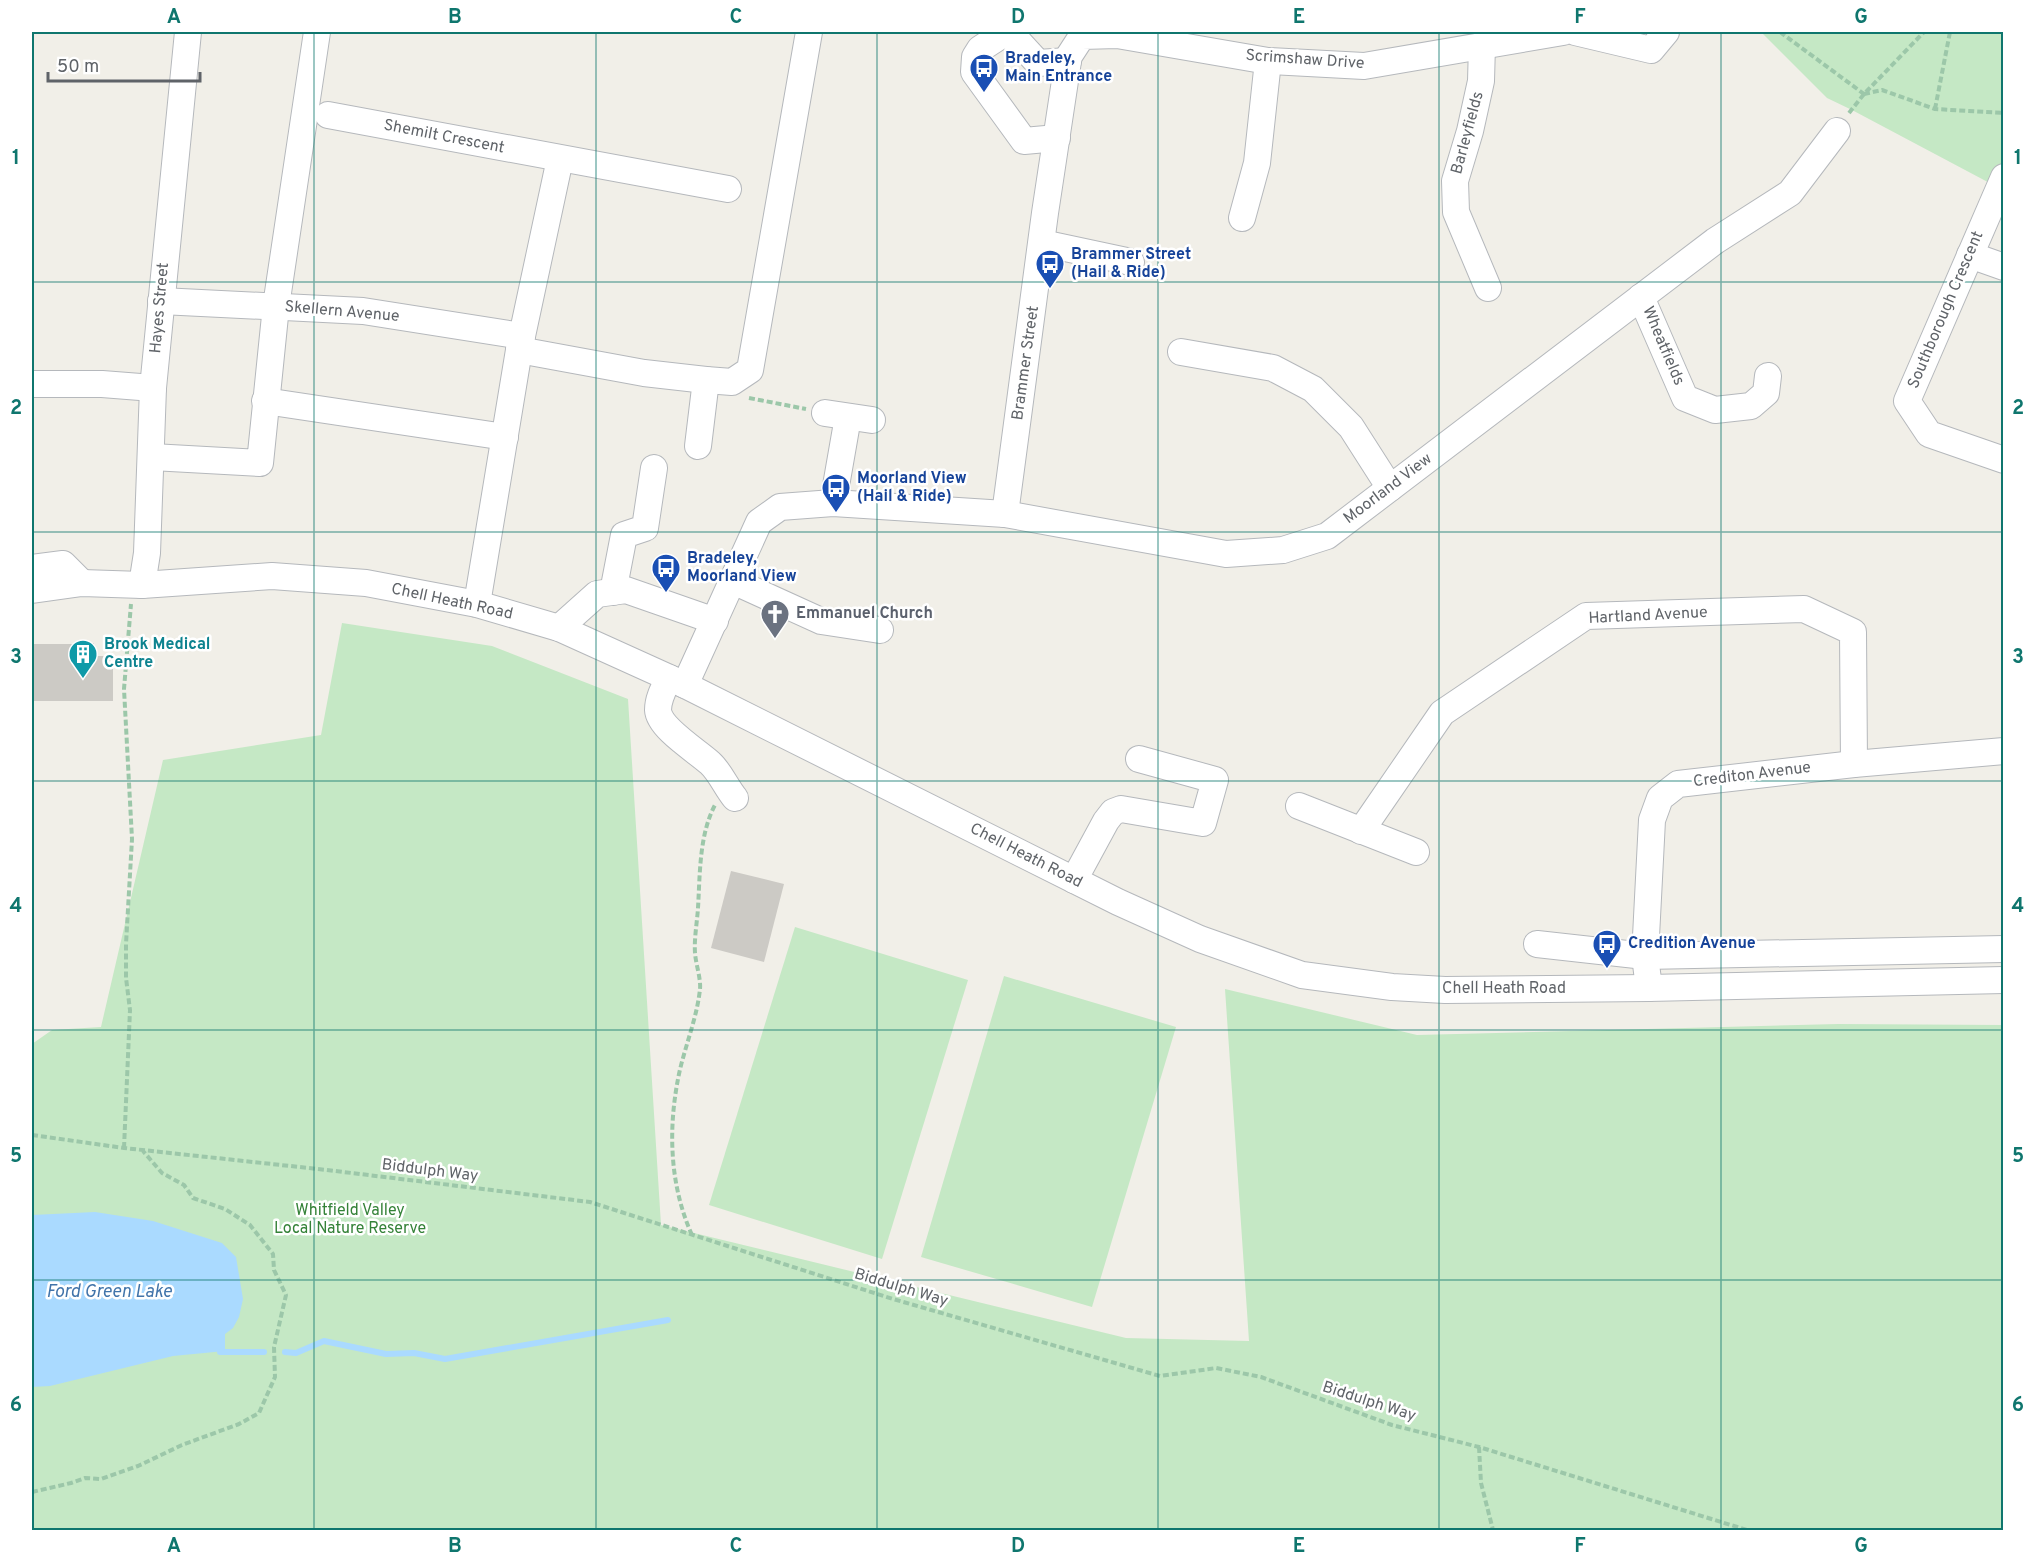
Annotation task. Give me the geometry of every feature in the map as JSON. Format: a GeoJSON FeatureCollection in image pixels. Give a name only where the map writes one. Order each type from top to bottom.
{"type":"FeatureCollection","features":[{"type":"Feature","properties":{"kind":"street","name":"Hayes Street"},"geometry":{"type":"LineString","coordinates":[[137,585],[147,553],[153,388],[188,32]]}},
{"type":"Feature","properties":{"kind":"street"},"geometry":{"type":"LineString","coordinates":[[152,457],[260,464],[276,306],[318,32]]}},
{"type":"Feature","properties":{"kind":"street"},"geometry":{"type":"LineString","coordinates":[[732,382],[750,370],[809,32]]}},
{"type":"Feature","properties":{"kind":"street","name":"Scrimshaw Drive"},"geometry":{"type":"LineString","coordinates":[[1082,36],[1117,35],[1268,61],[1364,66],[1563,32]]}},
{"type":"Feature","properties":{"kind":"street"},"geometry":{"type":"LineString","coordinates":[[1575,32],[1651,50],[1666,32]]}},
{"type":"Feature","properties":{"kind":"street"},"geometry":{"type":"LineString","coordinates":[[1057,138],[1024,141],[974,72],[975,57],[980,49],[1003,34],[1016,39],[1038,63],[1068,61]]}},
{"type":"Feature","properties":{"kind":"street","name":"Brammer Street"},"geometry":{"type":"LineString","coordinates":[[1005,514],[1068,61],[1082,36]]}},
{"type":"Feature","properties":{"kind":"street","name":"Barleyfields"},"geometry":{"type":"LineString","coordinates":[[1482,45],[1481,81],[1470,131],[1455,181],[1456,212],[1488,288]]}},
{"type":"Feature","properties":{"kind":"street"},"geometry":{"type":"LineString","coordinates":[[1242,218],[1257,163],[1268,61]]}},
{"type":"Feature","properties":{"kind":"street","name":"Shemilt Crescent"},"geometry":{"type":"LineString","coordinates":[[328,115],[728,189]]}},
{"type":"Feature","properties":{"kind":"street","name":"Moorland View"},"geometry":{"type":"LineString","coordinates":[[730,792],[712,765],[667,728],[658,712],[661,696],[677,682],[715,621],[759,522],[780,507],[833,503],[1005,514],[1226,554],[1283,550],[1327,536],[1715,241],[1790,193],[1837,131]]}},
{"type":"Feature","properties":{"kind":"street"},"geometry":{"type":"LineString","coordinates":[[477,604],[520,343],[560,159]]}},
{"type":"Feature","properties":{"kind":"street","name":"Southborough Crescent"},"geometry":{"type":"LineString","coordinates":[[2004,177],[1907,401],[1929,434],[2004,460]]}},
{"type":"Feature","properties":{"kind":"street"},"geometry":{"type":"LineString","coordinates":[[1042,243],[1131,262]]}},
{"type":"Feature","properties":{"kind":"street"},"geometry":{"type":"LineString","coordinates":[[1970,255],[2004,267]]}},
{"type":"Feature","properties":{"kind":"street","name":"Wheatfields"},"geometry":{"type":"LineString","coordinates":[[1641,297],[1685,398],[1715,410],[1751,406],[1766,393],[1768,376]]}},
{"type":"Feature","properties":{"kind":"street","name":"Skellern Avenue"},"geometry":{"type":"LineString","coordinates":[[161,301],[363,311],[520,343],[644,373],[732,382]]}},
{"type":"Feature","properties":{"kind":"street"},"geometry":{"type":"LineString","coordinates":[[1181,352],[1273,368],[1313,389],[1351,427],[1390,488]]}},
{"type":"Feature","properties":{"kind":"street"},"geometry":{"type":"LineString","coordinates":[[698,446],[706,380]]}},
{"type":"Feature","properties":{"kind":"street"},"geometry":{"type":"LineString","coordinates":[[32,384],[102,384],[153,388]]}},
{"type":"Feature","properties":{"kind":"street"},"geometry":{"type":"LineString","coordinates":[[266,401],[505,437]]}},
{"type":"Feature","properties":{"kind":"street"},"geometry":{"type":"LineString","coordinates":[[833,503],[848,416]]}},
{"type":"Feature","properties":{"kind":"street"},"geometry":{"type":"LineString","coordinates":[[613,592],[624,535],[645,528],[654,468]]}},
{"type":"Feature","properties":{"kind":"street"},"geometry":{"type":"LineString","coordinates":[[32,568],[63,564],[82,584]]}},
{"type":"Feature","properties":{"kind":"street","name":"Chell Heath Road"},"geometry":{"type":"LineString","coordinates":[[32,590],[82,584],[137,585],[272,576],[366,584],[477,604],[559,628],[677,682],[1074,880],[1200,939],[1302,975],[1392,987],[1445,990],[2004,980]]}},
{"type":"Feature","properties":{"kind":"street"},"geometry":{"type":"LineString","coordinates":[[733,581],[821,621],[880,630]]}},
{"type":"Feature","properties":{"kind":"street"},"geometry":{"type":"LineString","coordinates":[[559,628],[597,594],[626,590],[715,621]]}},
{"type":"Feature","properties":{"kind":"street","name":"Hartland Avenue"},"geometry":{"type":"LineString","coordinates":[[1362,831],[1442,713],[1586,616],[1804,609],[1853,632],[1854,764]]}},
{"type":"Feature","properties":{"kind":"street","name":"Crediton Avenue"},"geometry":{"type":"LineString","coordinates":[[1649,988],[1645,956],[1652,820],[1660,798],[1678,784],[1854,764],[2004,751]]}},
{"type":"Feature","properties":{"kind":"street"},"geometry":{"type":"LineString","coordinates":[[1074,880],[1106,821],[1113,812],[1121,808],[1203,823],[1215,780],[1139,759]]}},
{"type":"Feature","properties":{"kind":"street"},"geometry":{"type":"LineString","coordinates":[[1299,806],[1416,852]]}},
{"type":"Feature","properties":{"kind":"street"},"geometry":{"type":"LineString","coordinates":[[1537,944],[1645,956],[2004,949]]}},
{"type":"Feature","properties":{"kind":"path"},"geometry":{"type":"LineString","coordinates":[[1780,32],[1864,93],[1882,90],[1935,109],[2004,113]]}},
{"type":"Feature","properties":{"kind":"path"},"geometry":{"type":"LineString","coordinates":[[1864,93],[1924,32]]}},
{"type":"Feature","properties":{"kind":"path"},"geometry":{"type":"LineString","coordinates":[[1935,109],[1950,32]]}},
{"type":"Feature","properties":{"kind":"path"},"geometry":{"type":"LineString","coordinates":[[732,382],[740,396],[848,416]]}},
{"type":"Feature","properties":{"kind":"path"},"geometry":{"type":"LineString","coordinates":[[124,1148],[130,1010],[126,978],[126,944],[132,839],[124,689],[137,585]]}},
{"type":"Feature","properties":{"kind":"path"},"geometry":{"type":"LineString","coordinates":[[692,1235],[680,1207],[671,1137],[672,1113],[700,986],[695,951],[702,850],[709,816],[730,792]]}},
{"type":"Feature","properties":{"kind":"path","name":"Biddulph Way"},"geometry":{"type":"LineString","coordinates":[[32,1135],[124,1148],[590,1202],[893,1299],[1160,1376],[1216,1368],[1261,1377],[1392,1425],[1479,1447],[1747,1530]]}},
{"type":"Feature","properties":{"kind":"path"},"geometry":{"type":"LineString","coordinates":[[32,1492],[85,1478],[101,1479],[239,1424],[259,1413],[275,1377],[274,1347],[286,1296],[274,1270],[273,1254],[250,1225],[225,1209],[193,1198],[184,1185],[162,1173],[143,1150]]}},
{"type":"Feature","properties":{"kind":"path"},"geometry":{"type":"LineString","coordinates":[[1479,1447],[1481,1483],[1493,1530]]}},
{"type":"Feature","properties":{"kind":"green space"},"geometry":{"type":"Polygon","coordinates":[[[1761,32],[2003,32],[2004,177],[1999,188],[1827,98],[1761,32]]]}},
{"type":"Feature","properties":{"kind":"green space","name":"Whitfield Valley Local Nature Reserve"},"geometry":{"type":"Polygon","coordinates":[[[342,623],[492,646],[628,699],[661,1225],[1126,1338],[1249,1341],[1225,989],[1417,1035],[1838,1024],[2003,1025],[2003,1530],[32,1530],[32,1044],[52,1030],[101,1027],[163,760],[321,735],[342,623]]]}},
{"type":"Feature","properties":{"kind":"green space"},"geometry":{"type":"Polygon","coordinates":[[[795,927],[968,980],[882,1259],[709,1205],[795,927]]]}},
{"type":"Feature","properties":{"kind":"green space"},"geometry":{"type":"Polygon","coordinates":[[[1004,976],[1176,1027],[1092,1307],[921,1257],[1004,976]]]}},
{"type":"Feature","properties":{"kind":"water","name":"Ford Green Lake"},"geometry":{"type":"Polygon","coordinates":[[[95,1212],[153,1221],[222,1243],[236,1257],[243,1299],[239,1317],[233,1328],[225,1334],[225,1351],[173,1356],[50,1386],[32,1387],[32,1215],[95,1212]]]}},
{"type":"Feature","properties":{"kind":"building","name":"Brook Medical Centre"},"geometry":{"type":"Polygon","coordinates":[[[94,643],[94,656],[113,656],[113,701],[32,701],[32,644],[94,643]]]}},
{"type":"Feature","properties":{"kind":"building"},"geometry":{"type":"Polygon","coordinates":[[[731,871],[784,884],[764,962],[711,948],[731,871]]]}},
{"type":"Feature","properties":{"kind":"waterway"},"geometry":{"type":"LineString","coordinates":[[285,1352],[296,1353],[324,1341],[386,1354],[414,1353],[445,1359],[668,1320]]}},
{"type":"Feature","properties":{"kind":"waterway"},"geometry":{"type":"LineString","coordinates":[[220,1352],[264,1352]]}},
{"type":"Feature","properties":{"kind":"place","name":"Bradeley, Main Entrance"},"geometry":{"type":"Point","coordinates":[984,94]}},
{"type":"Feature","properties":{"kind":"place","name":"Brammer Street (Hail & Ride)"},"geometry":{"type":"Point","coordinates":[1050,290]}},
{"type":"Feature","properties":{"kind":"place","name":"Moorland View (Hail & Ride)"},"geometry":{"type":"Point","coordinates":[836,514]}},
{"type":"Feature","properties":{"kind":"place","name":"Bradeley, Moorland View"},"geometry":{"type":"Point","coordinates":[666,594]}},
{"type":"Feature","properties":{"kind":"place","name":"Emmanuel Church"},"geometry":{"type":"Point","coordinates":[775,640]}},
{"type":"Feature","properties":{"kind":"place","name":"Brook Medical Centre"},"geometry":{"type":"Point","coordinates":[83,680]}},
{"type":"Feature","properties":{"kind":"place","name":"Credition Avenue"},"geometry":{"type":"Point","coordinates":[1607,970]}}]}
